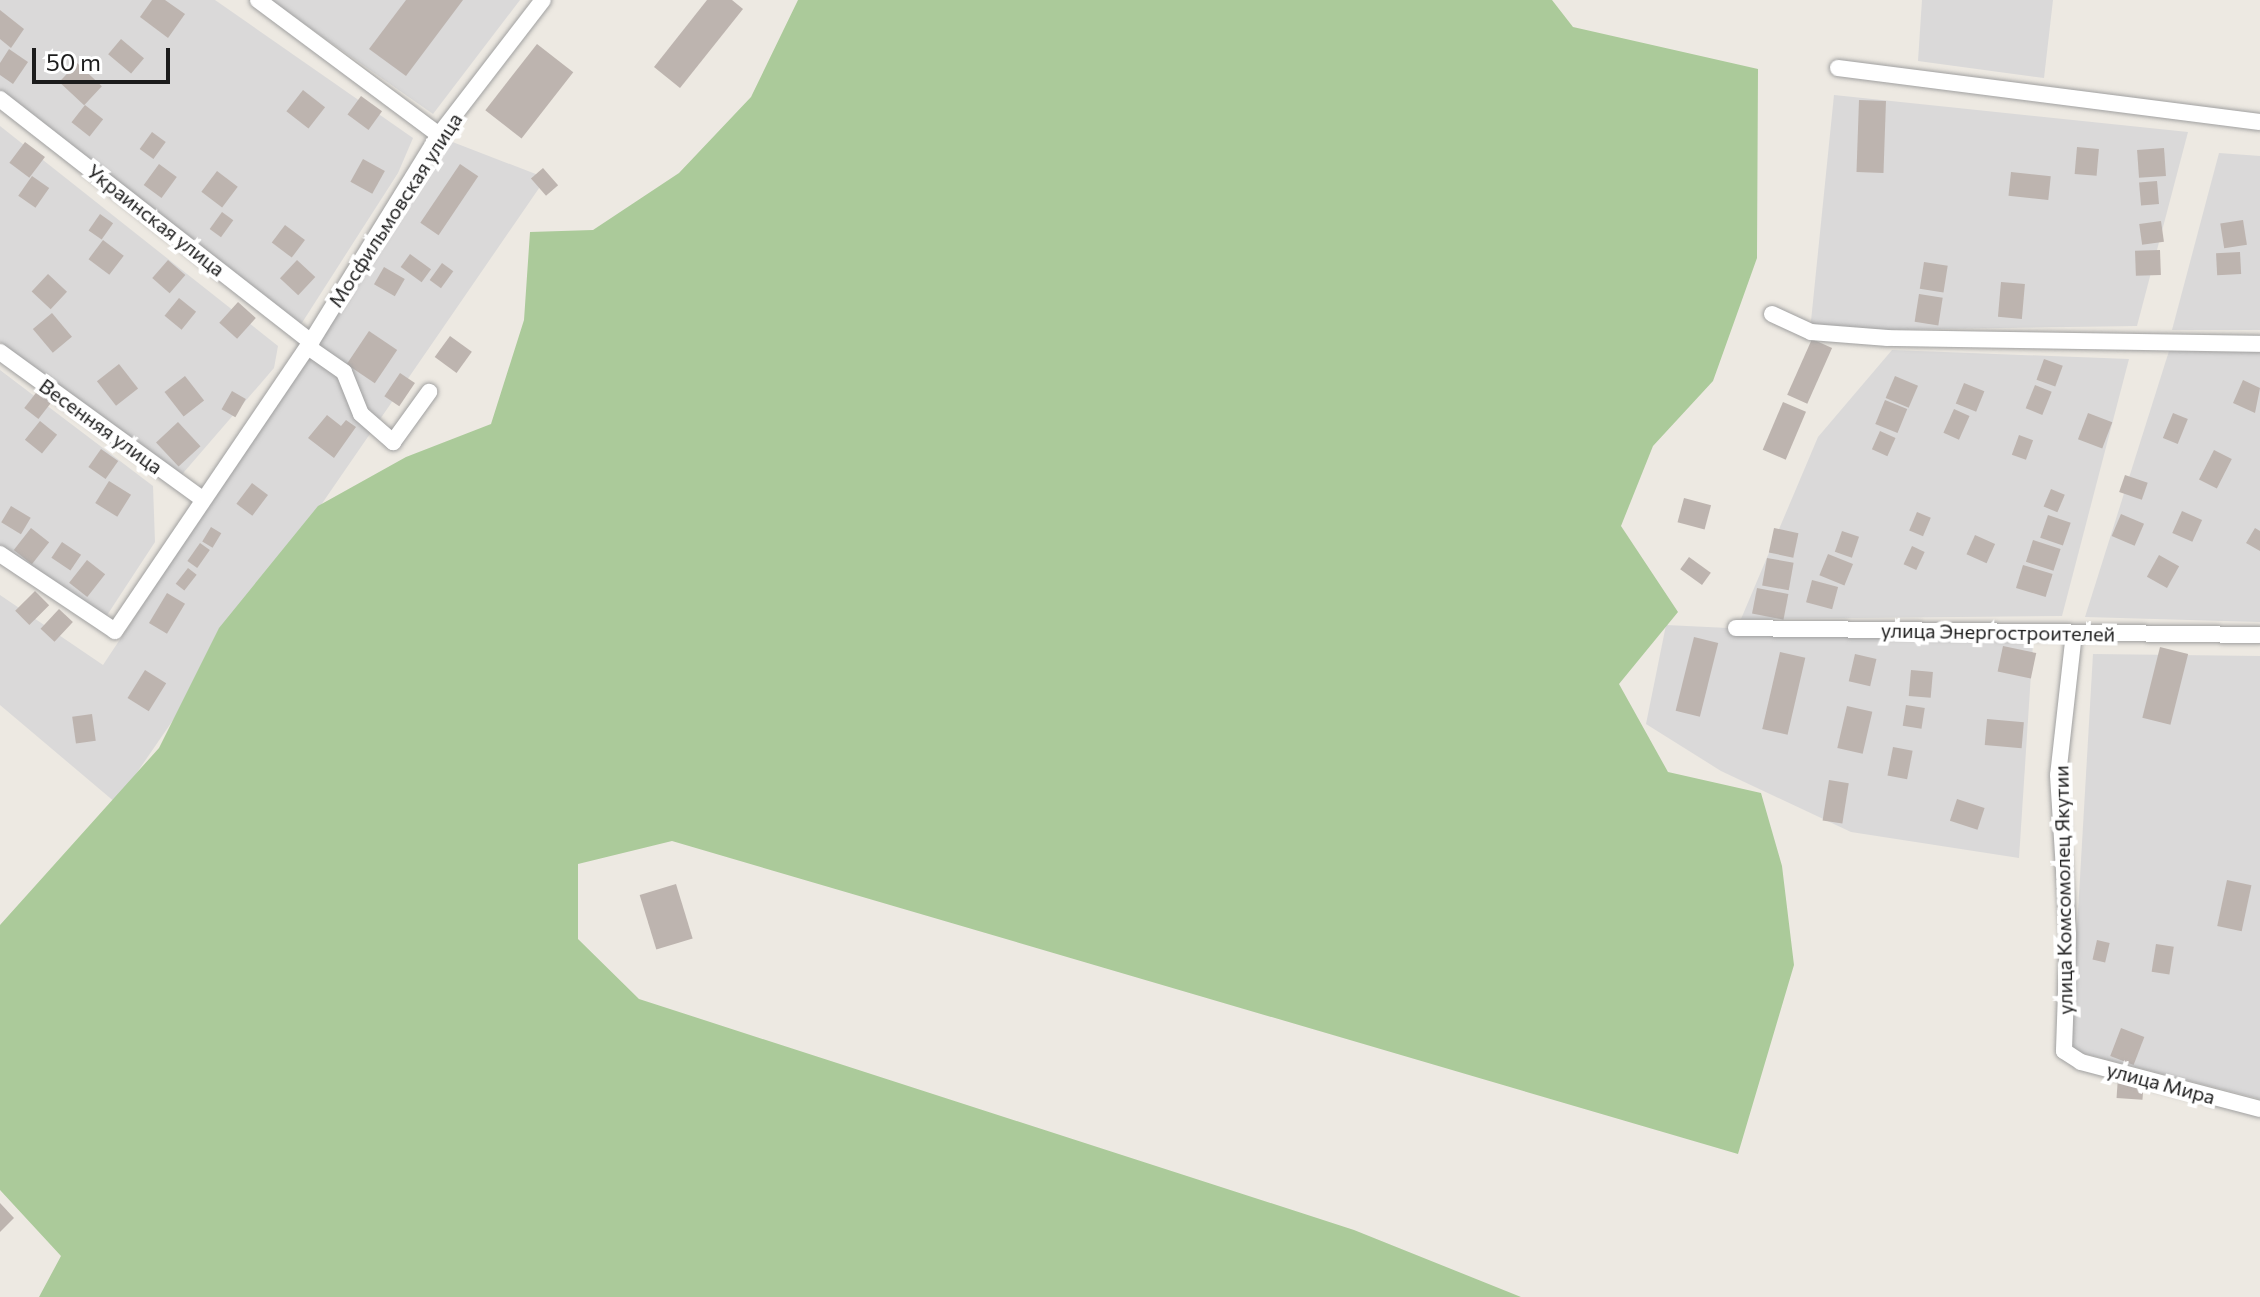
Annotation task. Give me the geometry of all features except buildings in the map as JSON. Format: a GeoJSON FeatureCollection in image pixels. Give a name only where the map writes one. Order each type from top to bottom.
{"type":"FeatureCollection","features":[{"type":"Feature","properties":{"kind":"street"},"geometry":{"type":"LineString","coordinates":[[258,0],[439,135]]}},
{"type":"Feature","properties":{"kind":"street","name":"Мосфильмовская улица"},"geometry":{"type":"LineString","coordinates":[[0,554],[115,631],[310,344],[439,135],[543,0]]}},
{"type":"Feature","properties":{"kind":"street"},"geometry":{"type":"LineString","coordinates":[[1838,68],[2260,122]]}},
{"type":"Feature","properties":{"kind":"street","name":"Украинская улица"},"geometry":{"type":"LineString","coordinates":[[0,99],[310,344]]}},
{"type":"Feature","properties":{"kind":"street"},"geometry":{"type":"LineString","coordinates":[[1772,314],[1811,332],[1888,338],[2260,344]]}},
{"type":"Feature","properties":{"kind":"street"},"geometry":{"type":"LineString","coordinates":[[310,344],[344,372],[361,414],[393,442],[429,392]]}},
{"type":"Feature","properties":{"kind":"street","name":"Весенняя улица"},"geometry":{"type":"LineString","coordinates":[[0,352],[202,499]]}},
{"type":"Feature","properties":{"kind":"street","name":"улица Энергостроителей"},"geometry":{"type":"LineString","coordinates":[[1736,628],[2260,635]]}},
{"type":"Feature","properties":{"kind":"street","name":"улица Комсомолец Якутии"},"geometry":{"type":"LineString","coordinates":[[2064,1051],[2068,935],[2058,775],[2074,633]]}},
{"type":"Feature","properties":{"kind":"street","name":"улица Мира"},"geometry":{"type":"LineString","coordinates":[[2064,1051],[2081,1062],[2260,1109]]}},
{"type":"Feature","properties":{"kind":"shaded area"},"geometry":{"type":"Polygon","coordinates":[[[0,0],[215,0],[413,138],[398,173],[298,329],[0,92],[0,0]]]}},
{"type":"Feature","properties":{"kind":"shaded area"},"geometry":{"type":"Polygon","coordinates":[[[270,0],[520,0],[433,114],[270,0]]]}},
{"type":"Feature","properties":{"kind":"shaded area"},"geometry":{"type":"Polygon","coordinates":[[[1922,0],[2053,0],[2044,78],[1918,61],[1922,0]]]}},
{"type":"Feature","properties":{"kind":"shaded area"},"geometry":{"type":"Polygon","coordinates":[[[1834,95],[2188,132],[2137,326],[1810,331],[1834,95]]]}},
{"type":"Feature","properties":{"kind":"shaded area"},"geometry":{"type":"Polygon","coordinates":[[[0,126],[278,346],[274,368],[178,479],[0,342],[0,126]]]}},
{"type":"Feature","properties":{"kind":"shaded area"},"geometry":{"type":"Polygon","coordinates":[[[450,141],[546,178],[116,803],[0,705],[0,595],[103,665],[450,141]]]}},
{"type":"Feature","properties":{"kind":"shaded area"},"geometry":{"type":"Polygon","coordinates":[[[2219,153],[2260,156],[2260,330],[2172,330],[2219,153]]]}},
{"type":"Feature","properties":{"kind":"shaded area"},"geometry":{"type":"Polygon","coordinates":[[[1892,350],[2129,359],[2062,616],[1741,619],[1818,437],[1892,350]]]}},
{"type":"Feature","properties":{"kind":"shaded area"},"geometry":{"type":"Polygon","coordinates":[[[2169,351],[2260,352],[2260,622],[2085,617],[2169,351]]]}},
{"type":"Feature","properties":{"kind":"shaded area"},"geometry":{"type":"Polygon","coordinates":[[[0,370],[153,486],[155,542],[98,629],[0,556],[0,370]]]}},
{"type":"Feature","properties":{"kind":"shaded area"},"geometry":{"type":"Polygon","coordinates":[[[1666,625],[2033,643],[2019,858],[1851,832],[1721,771],[1646,724],[1666,625]]]}},
{"type":"Feature","properties":{"kind":"shaded area"},"geometry":{"type":"Polygon","coordinates":[[[2093,654],[2260,656],[2260,1099],[2070,1050],[2093,654]]]}},
{"type":"Feature","properties":{"kind":"green space"},"geometry":{"type":"Polygon","coordinates":[[[798,0],[1552,0],[1573,27],[1758,69],[1757,258],[1713,381],[1653,446],[1621,526],[1678,612],[1619,684],[1668,772],[1761,793],[1782,866],[1794,965],[1738,1154],[672,841],[578,864],[578,939],[639,999],[1354,1230],[1521,1297],[39,1297],[61,1256],[0,1190],[0,925],[159,748],[219,628],[318,506],[406,457],[491,424],[524,320],[530,232],[593,230],[679,173],[751,97],[798,0]]]}}]}
